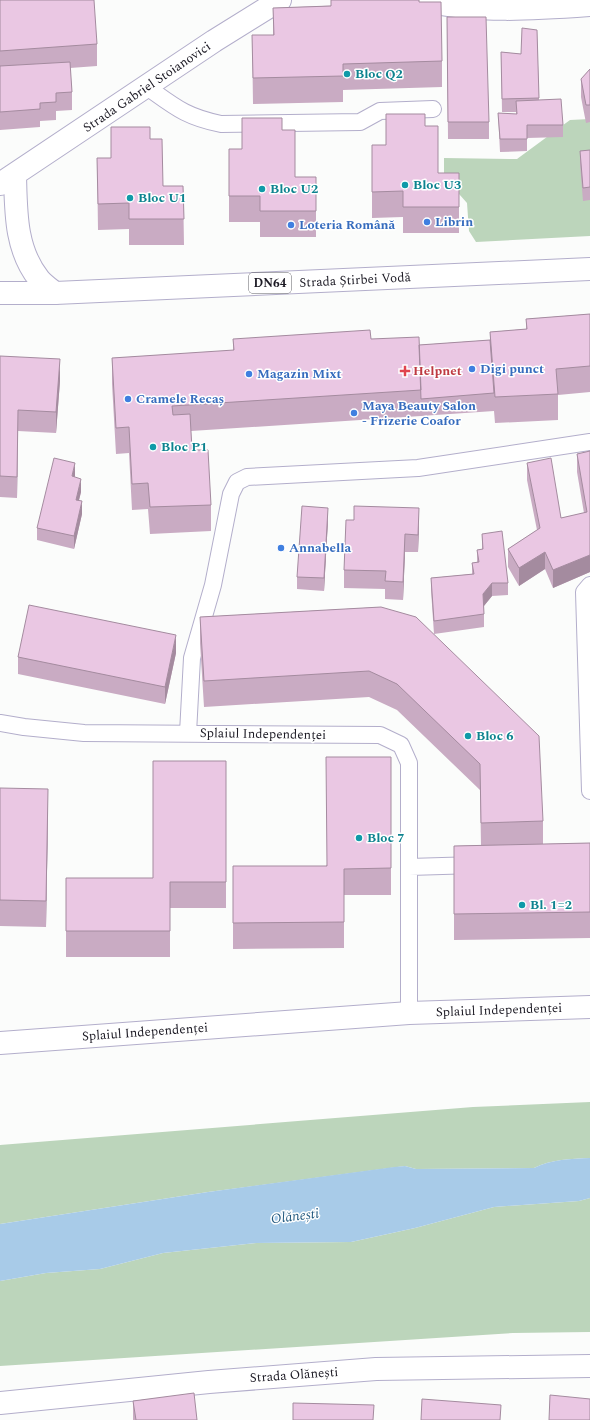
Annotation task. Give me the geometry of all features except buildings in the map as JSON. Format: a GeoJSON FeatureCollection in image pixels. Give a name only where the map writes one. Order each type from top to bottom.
{"type":"FeatureCollection","features":[{"type":"Feature","properties":{"kind":"street","name":"Strada Gabriel Stoianovici"},"geometry":{"type":"LineString","coordinates":[[55,293],[39,280],[23,250],[8,180],[214,41],[280,0]]}},
{"type":"Feature","properties":{"kind":"street"},"geometry":{"type":"LineString","coordinates":[[422,0],[438,4],[474,7],[522,8],[590,5]]}},
{"type":"Feature","properties":{"kind":"street","name":"Strada Știrbei Vodă"},"geometry":{"type":"LineString","coordinates":[[0,293],[55,293],[590,269]]}},
{"type":"Feature","properties":{"kind":"street","name":"Splaiul Independenței"},"geometry":{"type":"LineString","coordinates":[[0,1043],[409,1013],[590,1007]]}},
{"type":"Feature","properties":{"kind":"street","name":"Strada Olănești"},"geometry":{"type":"LineString","coordinates":[[0,1403],[209,1382],[376,1369],[590,1366]]}},
{"type":"Feature","properties":{"kind":"lane"},"geometry":{"type":"LineString","coordinates":[[147,87],[181,112],[199,120],[221,124],[360,122],[380,111],[433,109]]}},
{"type":"Feature","properties":{"kind":"lane"},"geometry":{"type":"LineString","coordinates":[[188,733],[192,658],[213,585],[231,494],[237,482],[247,477],[418,468],[590,442]]}},
{"type":"Feature","properties":{"kind":"lane"},"geometry":{"type":"LineString","coordinates":[[590,585],[584,592],[590,791]]}},
{"type":"Feature","properties":{"kind":"lane","name":"Splaiul Independenței"},"geometry":{"type":"LineString","coordinates":[[0,723],[84,733],[380,736],[401,745],[409,763],[409,1013]]}},
{"type":"Feature","properties":{"kind":"lane"},"geometry":{"type":"LineString","coordinates":[[409,866],[488,864]]}},
{"type":"Feature","properties":{"kind":"green space"},"geometry":{"type":"Polygon","coordinates":[[[590,119],[590,236],[476,242],[469,231],[467,203],[444,177],[444,158],[517,159],[570,120],[590,119]]]}},
{"type":"Feature","properties":{"kind":"green space"},"geometry":{"type":"Polygon","coordinates":[[[590,1102],[590,1158],[555,1161],[534,1168],[416,1169],[405,1166],[208,1192],[0,1224],[0,1145],[473,1107],[590,1102]]]}},
{"type":"Feature","properties":{"kind":"green space"},"geometry":{"type":"Polygon","coordinates":[[[590,1198],[590,1332],[513,1333],[0,1366],[0,1281],[46,1273],[100,1269],[163,1253],[256,1243],[351,1242],[415,1228],[494,1207],[579,1201],[590,1198]]]}},
{"type":"Feature","properties":{"kind":"water","name":"Olănești"},"geometry":{"type":"Polygon","coordinates":[[[590,1158],[590,1198],[579,1201],[494,1207],[415,1228],[351,1242],[256,1243],[163,1253],[100,1269],[46,1273],[0,1281],[0,1224],[208,1192],[394,1167],[405,1166],[416,1169],[534,1168],[554,1161],[590,1158]]]}},
{"type":"Feature","properties":{"kind":"place","name":"Bloc Q2"},"geometry":{"type":"Point","coordinates":[347,74]}},
{"type":"Feature","properties":{"kind":"place","name":"Bloc U3"},"geometry":{"type":"Point","coordinates":[405,185]}},
{"type":"Feature","properties":{"kind":"place","name":"Bloc U2"},"geometry":{"type":"Point","coordinates":[262,189]}},
{"type":"Feature","properties":{"kind":"place","name":"Bloc U1"},"geometry":{"type":"Point","coordinates":[130,198]}},
{"type":"Feature","properties":{"kind":"place","name":"Librin"},"geometry":{"type":"Point","coordinates":[427,222]}},
{"type":"Feature","properties":{"kind":"place","name":"Loteria Română"},"geometry":{"type":"Point","coordinates":[291,225]}},
{"type":"Feature","properties":{"kind":"place","name":"Digi punct"},"geometry":{"type":"Point","coordinates":[472,369]}},
{"type":"Feature","properties":{"kind":"place","name":"Helpnet"},"geometry":{"type":"Point","coordinates":[405,371]}},
{"type":"Feature","properties":{"kind":"place","name":"Magazin Mixt"},"geometry":{"type":"Point","coordinates":[249,374]}},
{"type":"Feature","properties":{"kind":"place","name":"Cramele Recaș"},"geometry":{"type":"Point","coordinates":[128,399]}},
{"type":"Feature","properties":{"kind":"place","name":"Maya Beauty Salon - Frizerie Coafor"},"geometry":{"type":"Point","coordinates":[354,413]}},
{"type":"Feature","properties":{"kind":"place","name":"Bloc P1"},"geometry":{"type":"Point","coordinates":[153,447]}},
{"type":"Feature","properties":{"kind":"place","name":"Annabella"},"geometry":{"type":"Point","coordinates":[281,548]}},
{"type":"Feature","properties":{"kind":"place","name":"Bloc 6"},"geometry":{"type":"Point","coordinates":[468,736]}},
{"type":"Feature","properties":{"kind":"place","name":"Bloc 7"},"geometry":{"type":"Point","coordinates":[359,838]}},
{"type":"Feature","properties":{"kind":"place","name":"Bl. 1=2"},"geometry":{"type":"Point","coordinates":[522,905]}}]}
